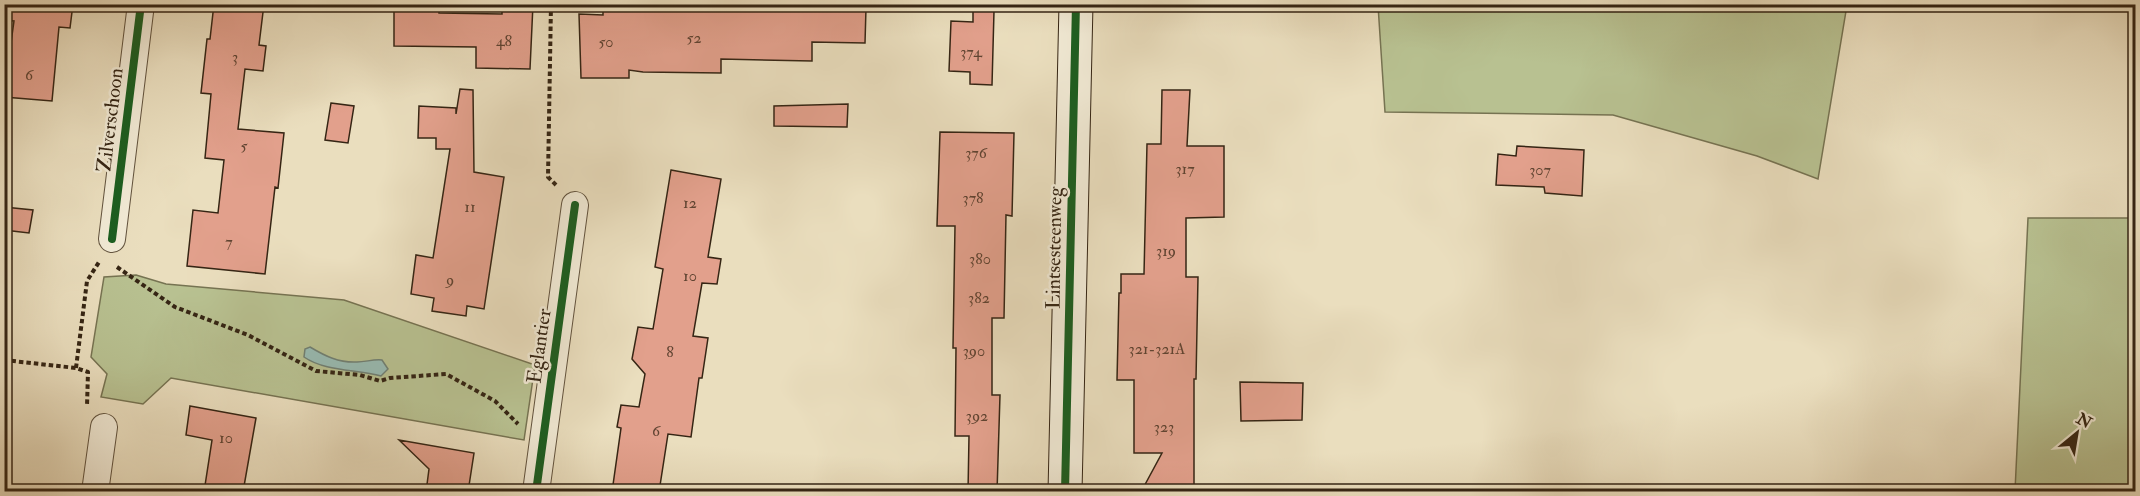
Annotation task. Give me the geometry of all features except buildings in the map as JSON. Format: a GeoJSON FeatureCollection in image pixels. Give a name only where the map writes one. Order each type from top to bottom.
{"type":"FeatureCollection","features":[{"type":"Feature","properties":{"kind":"street","name":"Zilverschoon"},"geometry":{"type":"LineString","coordinates":[[108,253],[141,4]]}},
{"type":"Feature","properties":{"kind":"street","name":"Lintsesteenweg"},"geometry":{"type":"LineString","coordinates":[[1065,492],[1076,4]]}},
{"type":"Feature","properties":{"kind":"street","name":"Eglantier"},"geometry":{"type":"LineString","coordinates":[[536,492],[575,206]]}},
{"type":"Feature","properties":{"kind":"street"},"geometry":{"type":"LineString","coordinates":[[94,492],[104,427]]}},
{"type":"Feature","properties":{"kind":"path"},"geometry":{"type":"LineString","coordinates":[[551,4],[548,177],[575,206]]}},
{"type":"Feature","properties":{"kind":"path"},"geometry":{"type":"LineString","coordinates":[[76,368],[87,281],[108,253],[175,307],[248,335],[316,371],[360,375],[380,381],[390,378],[446,374],[495,401],[541,448]]}},
{"type":"Feature","properties":{"kind":"path"},"geometry":{"type":"LineString","coordinates":[[4,360],[76,368],[88,372],[86,405],[104,427]]}},
{"type":"Feature","properties":{"kind":"green space"},"geometry":{"type":"Polygon","coordinates":[[[1378,5],[1847,5],[1818,179],[1757,156],[1613,115],[1385,112],[1378,5]]]}},
{"type":"Feature","properties":{"kind":"green space"},"geometry":{"type":"Polygon","coordinates":[[[2028,218],[2135,218],[2135,491],[2015,491],[2028,218]]]}},
{"type":"Feature","properties":{"kind":"green space"},"geometry":{"type":"Polygon","coordinates":[[[136,275],[166,284],[344,300],[535,365],[524,440],[171,378],[143,404],[101,397],[107,374],[91,357],[104,277],[136,275]]]}},
{"type":"Feature","properties":{"kind":"water"},"geometry":{"type":"Polygon","coordinates":[[[310,347],[338,360],[357,362],[382,360],[388,369],[381,376],[331,368],[304,357],[305,349],[310,347]]]}},
{"type":"Feature","properties":{"kind":"cycle path"},"geometry":{"type":"LineString","coordinates":[[112,239],[141,4]]}},
{"type":"Feature","properties":{"kind":"cycle path"},"geometry":{"type":"LineString","coordinates":[[1065,492],[1076,4]]}},
{"type":"Feature","properties":{"kind":"cycle path"},"geometry":{"type":"LineString","coordinates":[[536,492],[575,205]]}}]}
